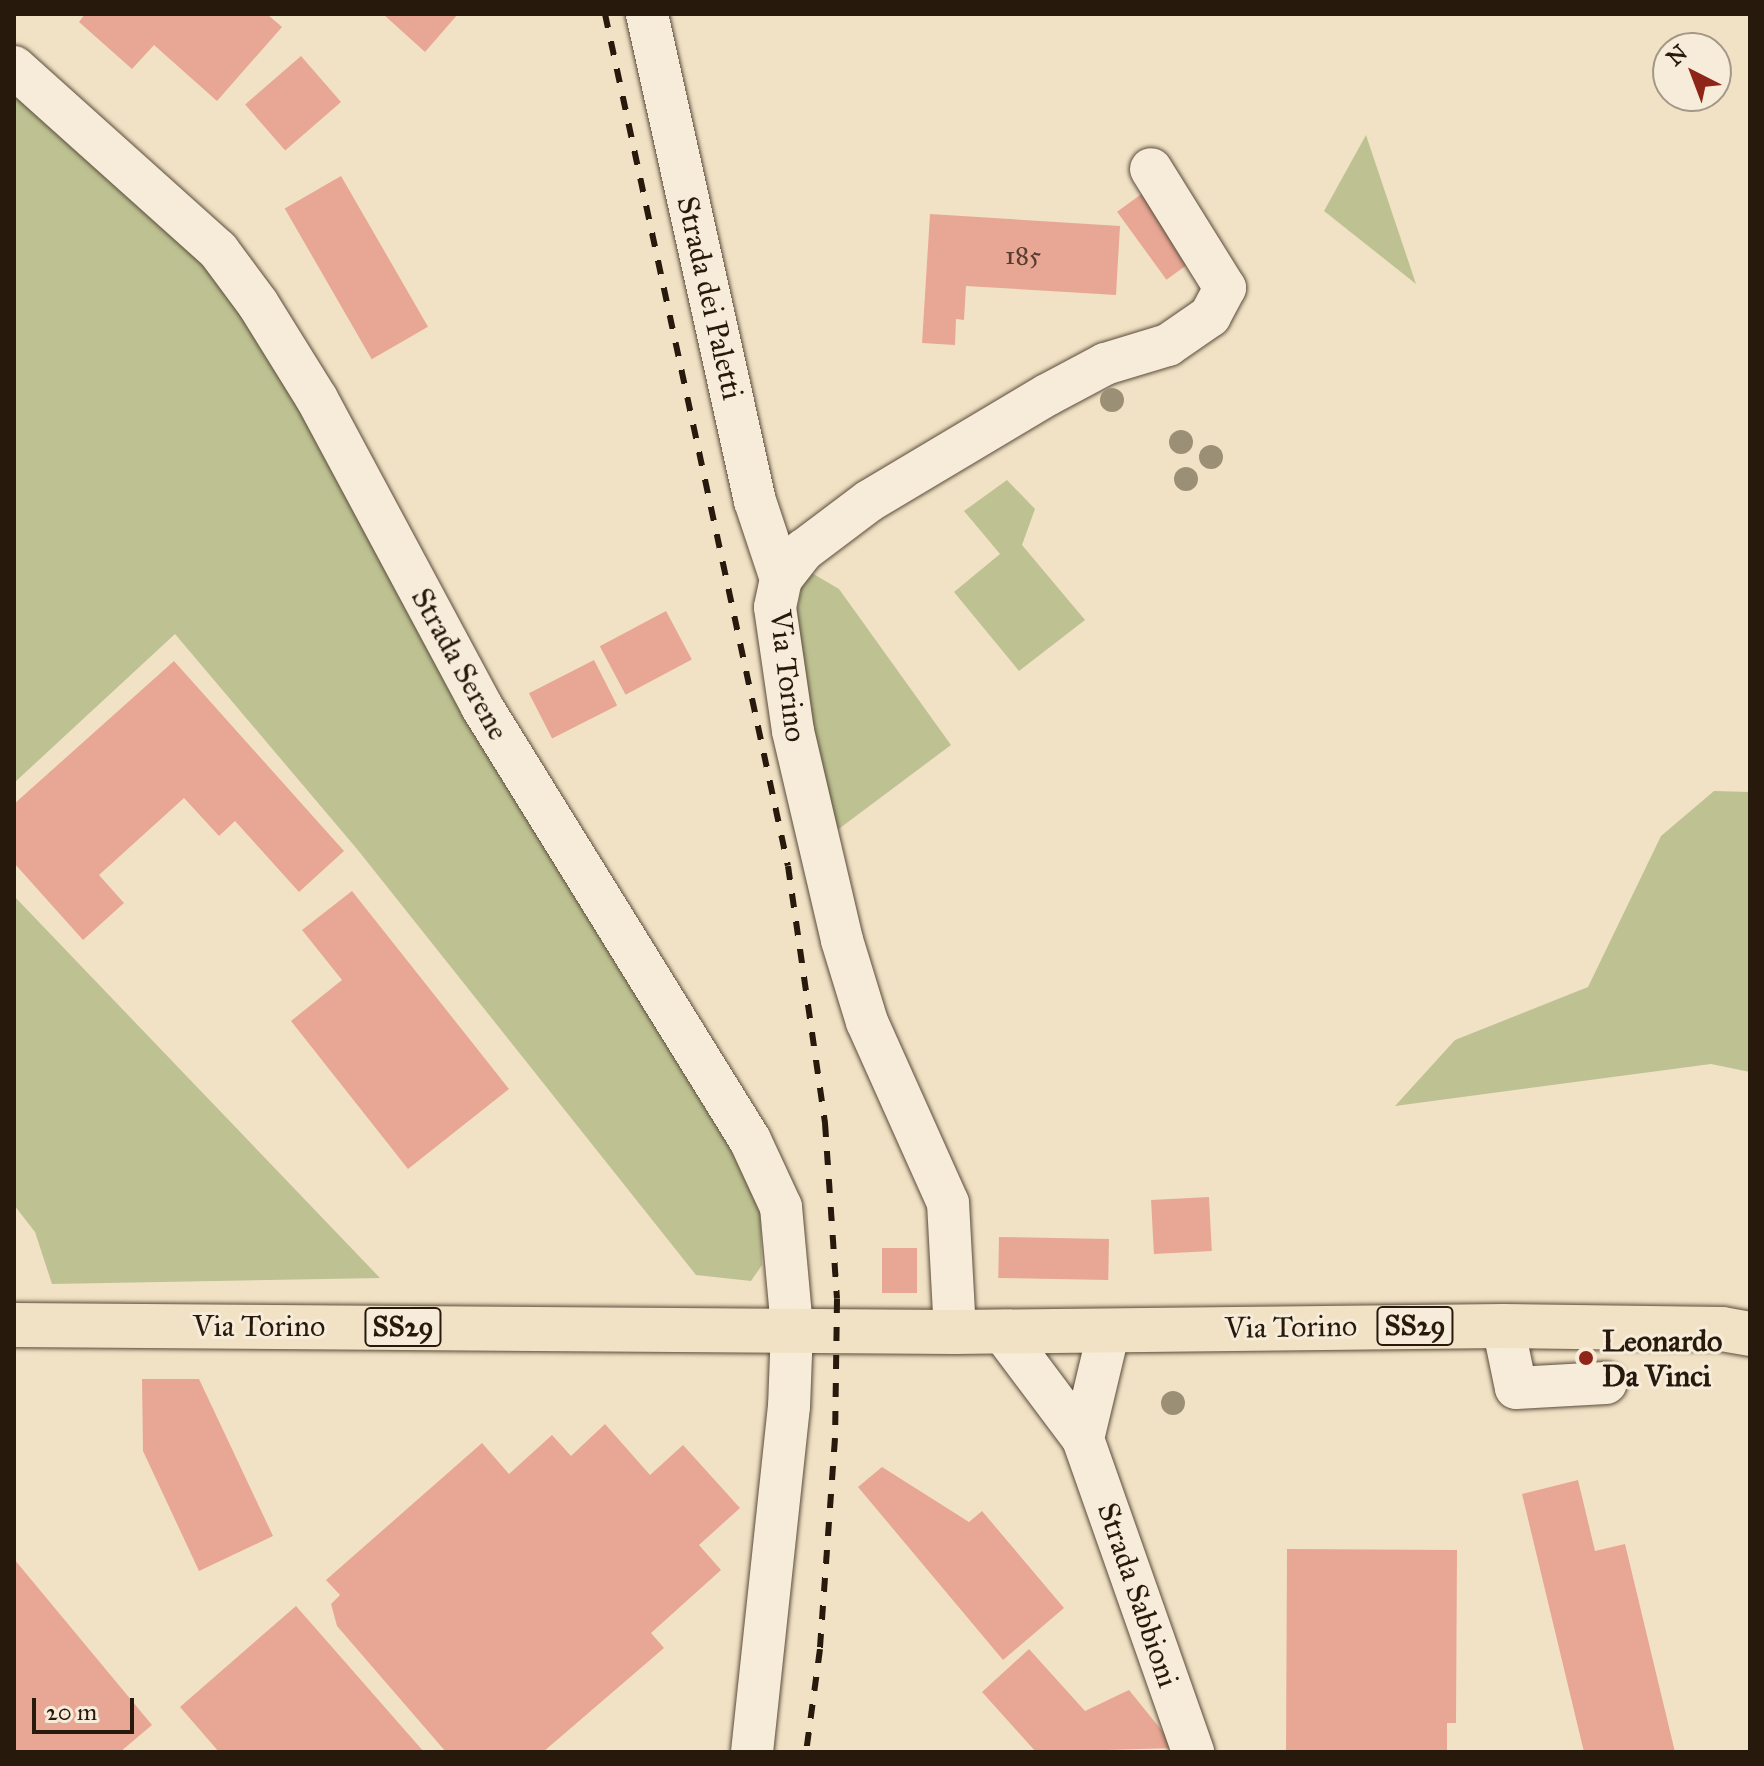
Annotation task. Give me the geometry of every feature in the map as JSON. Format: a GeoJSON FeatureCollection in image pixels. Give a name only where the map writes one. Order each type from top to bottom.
{"type":"FeatureCollection","features":[{"type":"Feature","properties":{"kind":"main road","name":"Via Torino"},"geometry":{"type":"LineString","coordinates":[[14,1325],[955,1332],[1741,1326]]}},
{"type":"Feature","properties":{"kind":"street","name":"Strada dei Paletti"},"geometry":{"type":"LineString","coordinates":[[647,14],[755,501],[781,579]]}},
{"type":"Feature","properties":{"kind":"street","name":"Strada Serene"},"geometry":{"type":"LineString","coordinates":[[14,67],[218,250],[300,372],[482,707],[750,1140],[781,1207],[792,1329]]}},
{"type":"Feature","properties":{"kind":"street","name":"Via Torino"},"geometry":{"type":"LineString","coordinates":[[955,1332],[948,1203],[867,1022],[803,776],[775,607],[781,579],[804,550],[913,472],[1105,364],[1168,345],[1210,316],[1225,288],[1151,169]]}},
{"type":"Feature","properties":{"kind":"street"},"geometry":{"type":"LineString","coordinates":[[1503,1326],[1516,1388],[1606,1383]]}},
{"type":"Feature","properties":{"kind":"street"},"geometry":{"type":"LineString","coordinates":[[752,1752],[792,1329]]}},
{"type":"Feature","properties":{"kind":"street"},"geometry":{"type":"LineString","coordinates":[[1083,1439],[1109,1330]]}},
{"type":"Feature","properties":{"kind":"street","name":"Strada Sabbioni"},"geometry":{"type":"LineString","coordinates":[[1002,1331],[1083,1439],[1193,1752]]}},
{"type":"Feature","properties":{"kind":"green space"},"geometry":{"type":"Polygon","coordinates":[[[14,80],[212,263],[711,1098],[760,1204],[762,1265],[751,1281],[696,1275],[357,849],[175,634],[14,783],[14,80]]]}},
{"type":"Feature","properties":{"kind":"green space"},"geometry":{"type":"Polygon","coordinates":[[[1366,135],[1416,284],[1324,211],[1366,135]]]}},
{"type":"Feature","properties":{"kind":"green space"},"geometry":{"type":"Polygon","coordinates":[[[1007,480],[1035,509],[1022,545],[1085,620],[1019,671],[954,592],[1000,554],[964,511],[1007,480]]]}},
{"type":"Feature","properties":{"kind":"green space"},"geometry":{"type":"Polygon","coordinates":[[[805,569],[839,589],[951,745],[832,834],[804,681],[797,611],[805,569]]]}},
{"type":"Feature","properties":{"kind":"green space"},"geometry":{"type":"Polygon","coordinates":[[[1714,791],[1750,792],[1750,1072],[1711,1064],[1395,1106],[1455,1040],[1588,987],[1661,836],[1714,791]]]}},
{"type":"Feature","properties":{"kind":"green space"},"geometry":{"type":"Polygon","coordinates":[[[14,896],[380,1278],[52,1284],[35,1232],[14,1205],[14,896]]]}},
{"type":"Feature","properties":{"kind":"building"},"geometry":{"type":"Polygon","coordinates":[[[85,14],[267,14],[282,27],[217,101],[154,45],[132,69],[79,22],[85,14]]]}},
{"type":"Feature","properties":{"kind":"building"},"geometry":{"type":"Polygon","coordinates":[[[383,14],[458,14],[425,52],[383,14]]]}},
{"type":"Feature","properties":{"kind":"building"},"geometry":{"type":"Polygon","coordinates":[[[301,56],[341,102],[285,151],[245,105],[301,56]]]}},
{"type":"Feature","properties":{"kind":"building"},"geometry":{"type":"Polygon","coordinates":[[[341,176],[428,327],[372,359],[285,209],[341,176]]]}},
{"type":"Feature","properties":{"kind":"building"},"geometry":{"type":"Polygon","coordinates":[[[1147,190],[1196,258],[1166,280],[1117,212],[1147,190]]]}},
{"type":"Feature","properties":{"kind":"building"},"geometry":{"type":"Polygon","coordinates":[[[930,214],[1120,226],[1116,295],[966,286],[964,320],[956,319],[955,345],[922,343],[930,214]]]}},
{"type":"Feature","properties":{"kind":"building"},"geometry":{"type":"Polygon","coordinates":[[[666,611],[692,660],[626,695],[600,646],[666,611]]]}},
{"type":"Feature","properties":{"kind":"building"},"geometry":{"type":"Polygon","coordinates":[[[594,660],[617,705],[552,739],[529,693],[594,660]]]}},
{"type":"Feature","properties":{"kind":"building"},"geometry":{"type":"Polygon","coordinates":[[[174,661],[344,851],[299,892],[235,821],[219,836],[184,798],[99,875],[124,903],[83,940],[14,863],[14,804],[174,661]]]}},
{"type":"Feature","properties":{"kind":"building"},"geometry":{"type":"Polygon","coordinates":[[[352,891],[509,1089],[408,1169],[291,1021],[342,980],[302,930],[352,891]]]}},
{"type":"Feature","properties":{"kind":"building"},"geometry":{"type":"Polygon","coordinates":[[[1209,1197],[1212,1251],[1154,1254],[1151,1200],[1209,1197]]]}},
{"type":"Feature","properties":{"kind":"building"},"geometry":{"type":"Polygon","coordinates":[[[999,1237],[1109,1239],[1108,1280],[998,1278],[999,1237]]]}},
{"type":"Feature","properties":{"kind":"building"},"geometry":{"type":"Polygon","coordinates":[[[882,1248],[917,1248],[917,1293],[882,1293],[882,1248]]]}},
{"type":"Feature","properties":{"kind":"building"},"geometry":{"type":"Polygon","coordinates":[[[142,1379],[199,1379],[273,1536],[199,1571],[143,1451],[142,1379]]]}},
{"type":"Feature","properties":{"kind":"building"},"geometry":{"type":"Polygon","coordinates":[[[605,1424],[650,1475],[683,1445],[740,1508],[699,1545],[721,1570],[651,1633],[664,1648],[543,1752],[446,1752],[337,1626],[331,1604],[340,1595],[326,1580],[482,1443],[509,1474],[552,1435],[571,1456],[605,1424]]]}},
{"type":"Feature","properties":{"kind":"building"},"geometry":{"type":"Polygon","coordinates":[[[882,1467],[969,1522],[982,1511],[1064,1608],[1003,1660],[858,1487],[882,1467]]]}},
{"type":"Feature","properties":{"kind":"building"},"geometry":{"type":"Polygon","coordinates":[[[1578,1480],[1595,1551],[1625,1544],[1675,1752],[1584,1752],[1522,1494],[1578,1480]]]}},
{"type":"Feature","properties":{"kind":"building"},"geometry":{"type":"Polygon","coordinates":[[[1287,1549],[1457,1550],[1456,1723],[1447,1723],[1447,1752],[1286,1752],[1287,1549]]]}},
{"type":"Feature","properties":{"kind":"building"},"geometry":{"type":"Polygon","coordinates":[[[14,1559],[152,1725],[120,1752],[14,1752],[14,1559]]]}},
{"type":"Feature","properties":{"kind":"building"},"geometry":{"type":"Polygon","coordinates":[[[296,1606],[424,1752],[219,1752],[180,1707],[296,1606]]]}},
{"type":"Feature","properties":{"kind":"building"},"geometry":{"type":"Polygon","coordinates":[[[1029,1649],[1085,1711],[1129,1690],[1176,1748],[1036,1752],[982,1692],[1029,1649]]]}},
{"type":"Feature","properties":{"kind":"railway"},"geometry":{"type":"LineString","coordinates":[[605,14],[788,866],[825,1123],[837,1299],[835,1438],[820,1649],[806,1752]]}},
{"type":"Feature","properties":{"kind":"place","name":"Leonardo Da Vinci"},"geometry":{"type":"Point","coordinates":[1586,1358]}}]}
